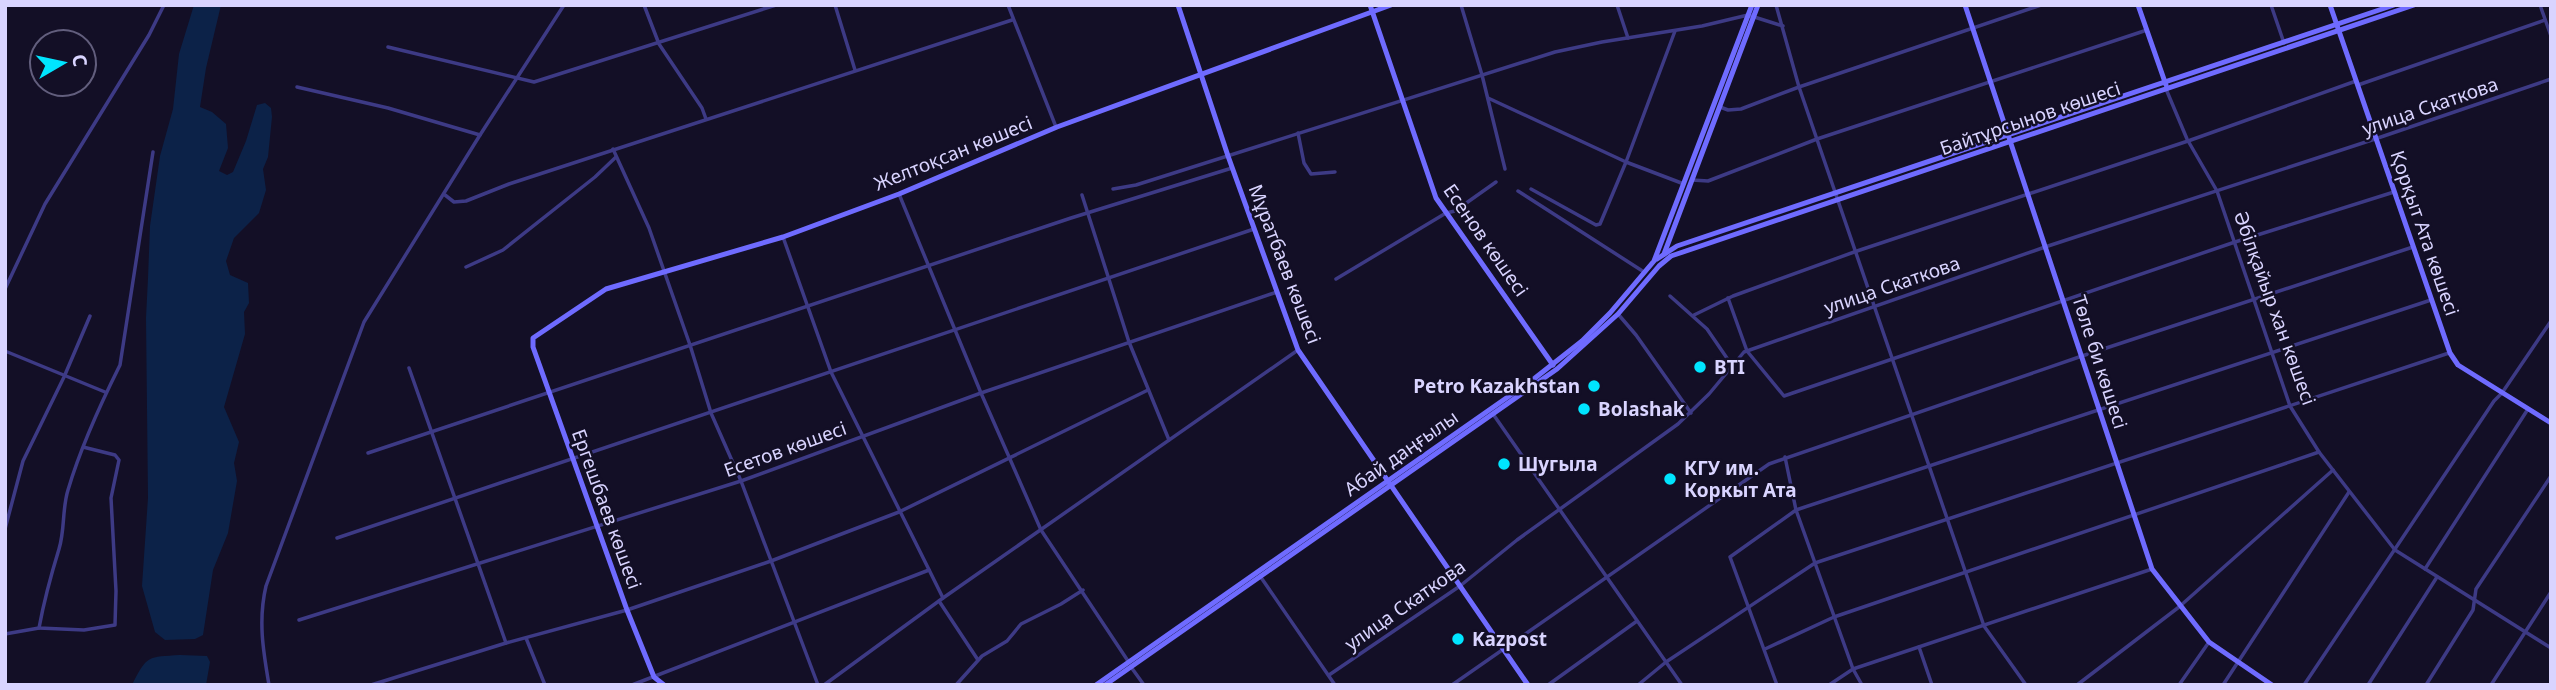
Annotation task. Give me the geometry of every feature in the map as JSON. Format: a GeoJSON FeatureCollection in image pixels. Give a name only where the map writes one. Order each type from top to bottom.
{"type":"FeatureCollection","features":[{"type":"Feature","properties":{"kind":"street"},"geometry":{"type":"LineString","coordinates":[[5,289],[45,204],[149,35],[164,5]]}},
{"type":"Feature","properties":{"kind":"street"},"geometry":{"type":"LineString","coordinates":[[269,685],[261,635],[261,607],[266,586],[364,322],[564,5]]}},
{"type":"Feature","properties":{"kind":"street"},"geometry":{"type":"LineString","coordinates":[[644,5],[659,44],[702,108],[706,119]]}},
{"type":"Feature","properties":{"kind":"street"},"geometry":{"type":"LineString","coordinates":[[388,47],[534,82],[776,5]]}},
{"type":"Feature","properties":{"kind":"street"},"geometry":{"type":"LineString","coordinates":[[835,5],[855,71]]}},
{"type":"Feature","properties":{"kind":"street"},"geometry":{"type":"LineString","coordinates":[[1008,5],[1057,127]]}},
{"type":"Feature","properties":{"kind":"street","name":"Мұратбаев көшесі"},"geometry":{"type":"LineString","coordinates":[[1178,5],[1232,168],[1298,350],[1528,685]]}},
{"type":"Feature","properties":{"kind":"street","name":"Желтоқсан көшесі"},"geometry":{"type":"LineString","coordinates":[[533,338],[606,289],[783,237],[899,194],[1057,127],[1201,75],[1371,8],[1391,5]]}},
{"type":"Feature","properties":{"kind":"street"},"geometry":{"type":"LineString","coordinates":[[1461,5],[1482,75],[1505,169]]}},
{"type":"Feature","properties":{"kind":"street"},"geometry":{"type":"LineString","coordinates":[[1617,5],[1628,38]]}},
{"type":"Feature","properties":{"kind":"street","name":"Абай даңғылы"},"geometry":{"type":"LineString","coordinates":[[1131,667],[1555,367],[1614,315],[1664,253],[1720,107],[1751,17],[1752,5]]}},
{"type":"Feature","properties":{"kind":"street","name":"Абай даңғылы"},"geometry":{"type":"LineString","coordinates":[[1614,315],[1645,274],[1657,264],[1684,184],[1758,5]]}},
{"type":"Feature","properties":{"kind":"street"},"geometry":{"type":"LineString","coordinates":[[1776,5],[1799,87],[1984,626],[2026,685]]}},
{"type":"Feature","properties":{"kind":"street","name":"Төле би көшесі"},"geometry":{"type":"LineString","coordinates":[[1965,5],[2152,569],[2209,642],[2272,685]]}},
{"type":"Feature","properties":{"kind":"street"},"geometry":{"type":"LineString","coordinates":[[1720,107],[1728,110],[1741,109],[2041,5]]}},
{"type":"Feature","properties":{"kind":"street","name":"Әбілқайыр хан көшесі"},"geometry":{"type":"LineString","coordinates":[[2138,5],[2166,81],[2166,89],[2188,141],[2217,191],[2290,406],[2319,452],[2395,550],[2551,648]]}},
{"type":"Feature","properties":{"kind":"street"},"geometry":{"type":"LineString","coordinates":[[2272,5],[2284,43]]}},
{"type":"Feature","properties":{"kind":"street","name":"Қорқыт Ата көшесі"},"geometry":{"type":"LineString","coordinates":[[2330,5],[2450,353],[2458,365],[2551,424]]}},
{"type":"Feature","properties":{"kind":"street","name":"Байтұрсынов көшесі"},"geometry":{"type":"LineString","coordinates":[[1664,253],[1687,243],[2008,138],[2166,81],[2284,43],[2339,29],[2394,5]]}},
{"type":"Feature","properties":{"kind":"street","name":"Байтұрсынов көшесі"},"geometry":{"type":"LineString","coordinates":[[2008,138],[2166,89],[2414,5]]}},
{"type":"Feature","properties":{"kind":"street"},"geometry":{"type":"LineString","coordinates":[[2540,5],[2551,36]]}},
{"type":"Feature","properties":{"kind":"street","name":"Есенов көшесі"},"geometry":{"type":"LineString","coordinates":[[1371,8],[1431,188],[1555,367]]}},
{"type":"Feature","properties":{"kind":"street"},"geometry":{"type":"LineString","coordinates":[[1113,189],[1136,185],[1555,52],[1751,17],[1783,26]]}},
{"type":"Feature","properties":{"kind":"street"},"geometry":{"type":"LineString","coordinates":[[444,194],[454,202],[466,201],[613,149],[1012,20]]}},
{"type":"Feature","properties":{"kind":"street"},"geometry":{"type":"LineString","coordinates":[[1694,315],[1728,298],[1857,251],[2545,20]]}},
{"type":"Feature","properties":{"kind":"street"},"geometry":{"type":"LineString","coordinates":[[1691,180],[1707,181],[1817,139],[2147,30]]}},
{"type":"Feature","properties":{"kind":"street"},"geometry":{"type":"LineString","coordinates":[[1531,189],[1598,225],[1626,162],[1675,31]]}},
{"type":"Feature","properties":{"kind":"street","name":"улица Скаткова"},"geometry":{"type":"LineString","coordinates":[[1329,675],[1460,586],[1691,413],[1747,351],[2045,247],[2551,79]]}},
{"type":"Feature","properties":{"kind":"street"},"geometry":{"type":"LineString","coordinates":[[297,88],[388,108],[480,135]]}},
{"type":"Feature","properties":{"kind":"street"},"geometry":{"type":"LineString","coordinates":[[1488,98],[1626,162],[1684,184]]}},
{"type":"Feature","properties":{"kind":"street"},"geometry":{"type":"LineString","coordinates":[[1298,133],[1304,163],[1311,174],[1335,172]]}},
{"type":"Feature","properties":{"kind":"street"},"geometry":{"type":"LineString","coordinates":[[613,149],[649,228],[711,413],[741,481],[818,685]]}},
{"type":"Feature","properties":{"kind":"street"},"geometry":{"type":"LineString","coordinates":[[39,628],[50,576],[60,546],[68,491],[105,392],[120,365],[153,152]]}},
{"type":"Feature","properties":{"kind":"street"},"geometry":{"type":"LineString","coordinates":[[466,267],[503,250],[616,157]]}},
{"type":"Feature","properties":{"kind":"street"},"geometry":{"type":"LineString","coordinates":[[368,453],[1087,213],[1232,168]]}},
{"type":"Feature","properties":{"kind":"street"},"geometry":{"type":"LineString","coordinates":[[1336,279],[1446,213],[1455,211],[1496,182]]}},
{"type":"Feature","properties":{"kind":"street"},"geometry":{"type":"LineString","coordinates":[[1518,191],[1645,274]]}},
{"type":"Feature","properties":{"kind":"street"},"geometry":{"type":"LineString","coordinates":[[1728,298],[1747,351],[1784,396],[2235,242],[2394,192]]}},
{"type":"Feature","properties":{"kind":"street"},"geometry":{"type":"LineString","coordinates":[[899,194],[954,330],[1041,530],[1144,685]]}},
{"type":"Feature","properties":{"kind":"street"},"geometry":{"type":"LineString","coordinates":[[1082,195],[1129,342],[1169,440]]}},
{"type":"Feature","properties":{"kind":"street","name":"Байтұрсынов көшесі"},"geometry":{"type":"LineString","coordinates":[[1657,264],[1675,254],[1836,196]]}},
{"type":"Feature","properties":{"kind":"street"},"geometry":{"type":"LineString","coordinates":[[337,538],[1254,229]]}},
{"type":"Feature","properties":{"kind":"street"},"geometry":{"type":"LineString","coordinates":[[1671,231],[1674,242],[1687,243]]}},
{"type":"Feature","properties":{"kind":"street"},"geometry":{"type":"LineString","coordinates":[[783,237],[831,372],[929,570],[941,600],[978,660]]}},
{"type":"Feature","properties":{"kind":"street"},"geometry":{"type":"LineString","coordinates":[[1452,685],[1758,471],[1785,457],[2413,247]]}},
{"type":"Feature","properties":{"kind":"street","name":"Есетов көшесі"},"geometry":{"type":"LineString","coordinates":[[299,620],[741,481],[981,393],[1277,292]]}},
{"type":"Feature","properties":{"kind":"street"},"geometry":{"type":"LineString","coordinates":[[1670,296],[1707,329],[1732,365]]}},
{"type":"Feature","properties":{"kind":"street"},"geometry":{"type":"LineString","coordinates":[[1777,685],[1730,557],[1796,510],[2432,300]]}},
{"type":"Feature","properties":{"kind":"street"},"geometry":{"type":"LineString","coordinates":[[1614,315],[1636,335],[1691,413]]}},
{"type":"Feature","properties":{"kind":"street"},"geometry":{"type":"LineString","coordinates":[[5,528],[23,461],[90,316]]}},
{"type":"Feature","properties":{"kind":"street"},"geometry":{"type":"LineString","coordinates":[[2304,685],[2494,401],[2502,393],[2551,316]]}},
{"type":"Feature","properties":{"kind":"street","name":"Ергешбаев көшесі"},"geometry":{"type":"LineString","coordinates":[[533,338],[533,347],[572,460],[627,610],[654,677],[664,685]]}},
{"type":"Feature","properties":{"kind":"street"},"geometry":{"type":"LineString","coordinates":[[824,685],[1298,350]]}},
{"type":"Feature","properties":{"kind":"street"},"geometry":{"type":"LineString","coordinates":[[5,351],[105,392]]}},
{"type":"Feature","properties":{"kind":"street"},"geometry":{"type":"LineString","coordinates":[[1638,685],[1666,662],[1815,564],[2450,353]]}},
{"type":"Feature","properties":{"kind":"street"},"geometry":{"type":"LineString","coordinates":[[409,368],[506,643]]}},
{"type":"Feature","properties":{"kind":"street"},"geometry":{"type":"LineString","coordinates":[[371,685],[506,643],[627,610],[771,561],[899,512],[1148,390]]}},
{"type":"Feature","properties":{"kind":"street"},"geometry":{"type":"LineString","coordinates":[[2425,569],[2528,410]]}},
{"type":"Feature","properties":{"kind":"street"},"geometry":{"type":"LineString","coordinates":[[1491,412],[1682,685]]}},
{"type":"Feature","properties":{"kind":"street"},"geometry":{"type":"LineString","coordinates":[[5,634],[39,628],[84,630],[115,625],[111,498],[119,460],[115,455],[83,447]]}},
{"type":"Feature","properties":{"kind":"street"},"geometry":{"type":"LineString","coordinates":[[1765,649],[1834,617],[2319,452]]}},
{"type":"Feature","properties":{"kind":"street"},"geometry":{"type":"LineString","coordinates":[[1785,457],[1796,510],[1853,669],[1862,685]]}},
{"type":"Feature","properties":{"kind":"street"},"geometry":{"type":"LineString","coordinates":[[2077,685],[2180,606],[2333,470]]}},
{"type":"Feature","properties":{"kind":"street"},"geometry":{"type":"LineString","coordinates":[[2426,685],[2473,610],[2476,589],[2551,476]]}},
{"type":"Feature","properties":{"kind":"street","name":"Абай даңғылы"},"geometry":{"type":"LineString","coordinates":[[1105,685],[1389,483]]}},
{"type":"Feature","properties":{"kind":"street"},"geometry":{"type":"LineString","coordinates":[[2223,685],[2349,492]]}},
{"type":"Feature","properties":{"kind":"street"},"geometry":{"type":"LineString","coordinates":[[1829,685],[1853,669],[2152,569]]}},
{"type":"Feature","properties":{"kind":"street"},"geometry":{"type":"LineString","coordinates":[[632,685],[929,570]]}},
{"type":"Feature","properties":{"kind":"street"},"geometry":{"type":"LineString","coordinates":[[1260,576],[1335,685]]}},
{"type":"Feature","properties":{"kind":"street"},"geometry":{"type":"LineString","coordinates":[[2368,685],[2437,577]]}},
{"type":"Feature","properties":{"kind":"street"},"geometry":{"type":"LineString","coordinates":[[956,685],[978,660],[1007,641],[1021,624],[1083,590]]}},
{"type":"Feature","properties":{"kind":"street"},"geometry":{"type":"LineString","coordinates":[[2491,685],[2551,592]]}},
{"type":"Feature","properties":{"kind":"street"},"geometry":{"type":"LineString","coordinates":[[1548,685],[1637,621]]}},
{"type":"Feature","properties":{"kind":"street"},"geometry":{"type":"LineString","coordinates":[[526,638],[545,685]]}},
{"type":"Feature","properties":{"kind":"street"},"geometry":{"type":"LineString","coordinates":[[2179,685],[2209,642]]}},
{"type":"Feature","properties":{"kind":"street"},"geometry":{"type":"LineString","coordinates":[[1920,647],[1932,685]]}},
{"type":"Feature","properties":{"kind":"street"},"geometry":{"type":"LineString","coordinates":[[1096,685],[1131,667]]}},
{"type":"Feature","properties":{"kind":"water"},"geometry":{"type":"Polygon","coordinates":[[[194,5],[221,5],[200,107],[212,112],[226,124],[228,148],[219,171],[227,175],[233,172],[257,105],[265,103],[271,108],[272,117],[268,157],[263,169],[266,190],[259,213],[234,238],[226,261],[230,275],[248,283],[249,303],[244,312],[245,334],[224,407],[239,442],[234,463],[237,481],[228,533],[213,570],[203,635],[195,639],[165,640],[155,632],[142,586],[148,498],[146,318],[150,226],[160,156],[173,109],[179,54],[194,5]]]}},
{"type":"Feature","properties":{"kind":"water"},"geometry":{"type":"Polygon","coordinates":[[[207,656],[210,662],[206,685],[132,685],[145,663],[155,657],[207,656]]]}},
{"type":"Feature","properties":{"kind":"place","name":"BTI"},"geometry":{"type":"Point","coordinates":[1700,367]}},
{"type":"Feature","properties":{"kind":"place","name":"Petro Kazakhstan"},"geometry":{"type":"Point","coordinates":[1594,386]}},
{"type":"Feature","properties":{"kind":"place","name":"Bolashak"},"geometry":{"type":"Point","coordinates":[1584,409]}},
{"type":"Feature","properties":{"kind":"place","name":"Шугыла"},"geometry":{"type":"Point","coordinates":[1504,464]}},
{"type":"Feature","properties":{"kind":"place","name":"КГУ им. Коркыт Ата"},"geometry":{"type":"Point","coordinates":[1670,479]}},
{"type":"Feature","properties":{"kind":"place","name":"Kazpost"},"geometry":{"type":"Point","coordinates":[1458,639]}}]}
